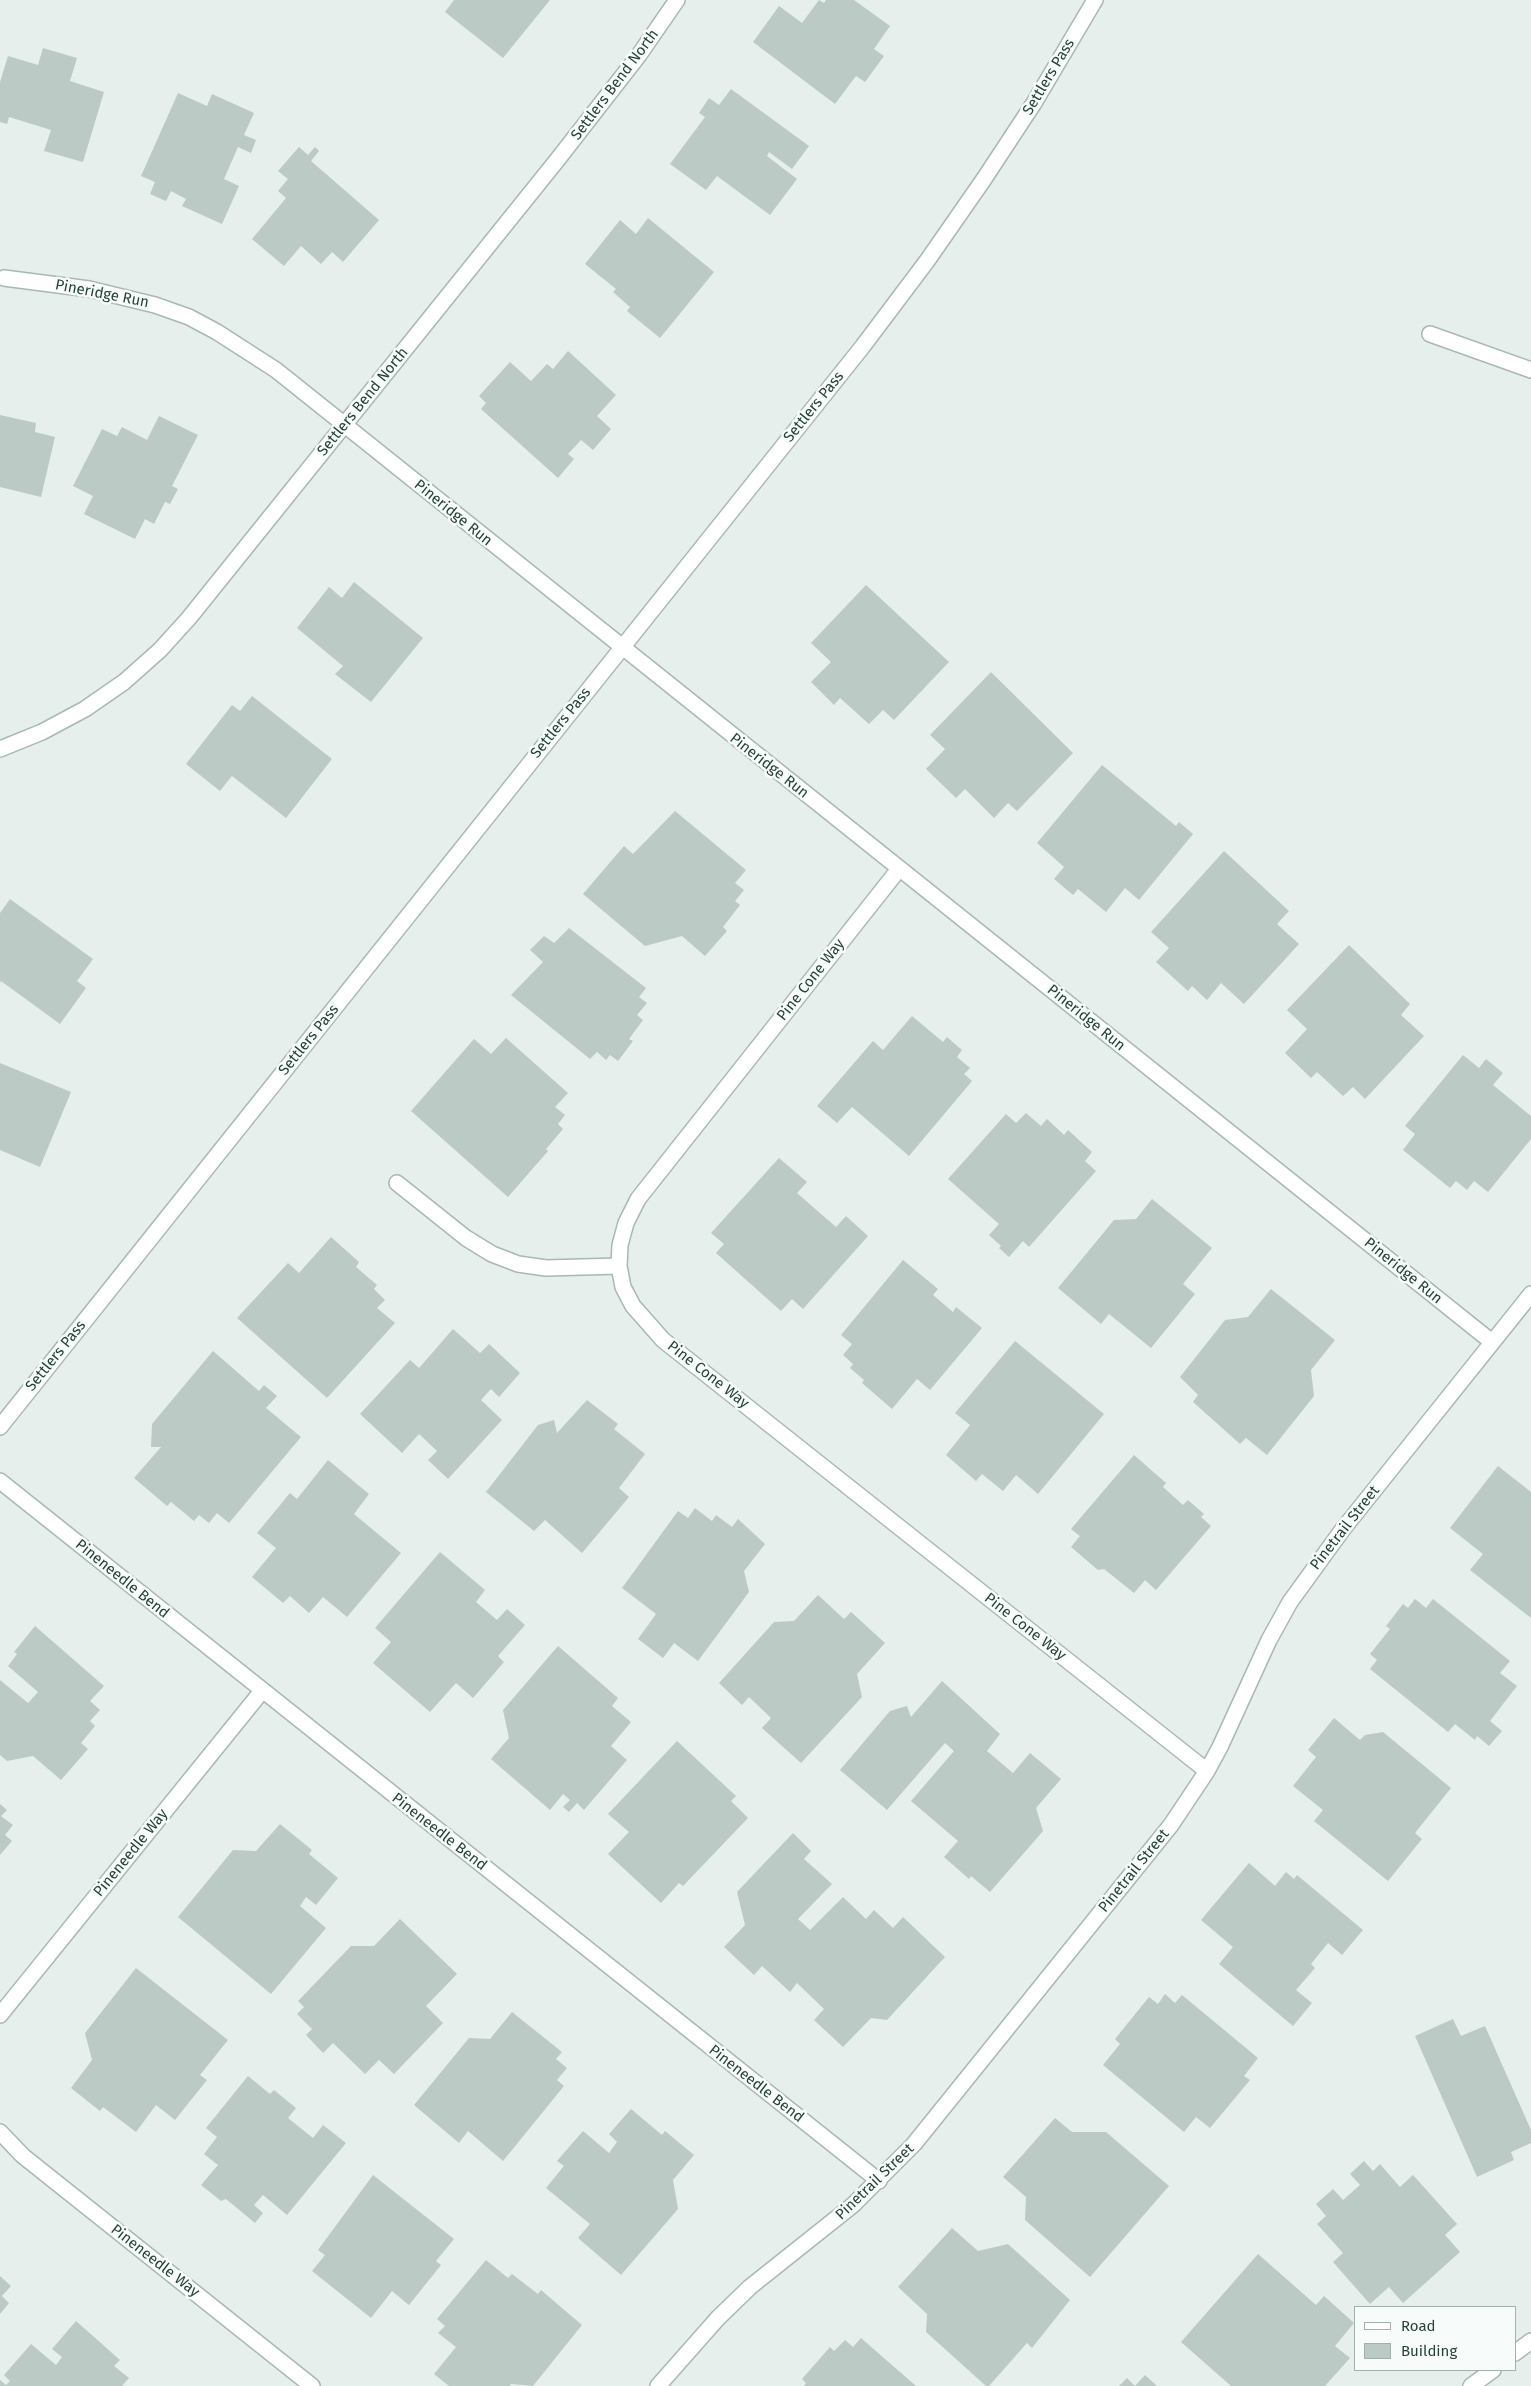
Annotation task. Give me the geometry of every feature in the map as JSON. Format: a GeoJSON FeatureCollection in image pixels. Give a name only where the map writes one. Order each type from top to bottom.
{"type":"FeatureCollection","features":[{"type":"Feature","properties":{"kind":"street","name":"Settlers Bend North"},"geometry":{"type":"LineString","coordinates":[[0,749],[42,732],[85,709],[124,682],[160,650],[217,585],[598,108],[677,0]]}},
{"type":"Feature","properties":{"kind":"street","name":"Settlers Pass"},"geometry":{"type":"LineString","coordinates":[[0,1427],[863,346],[927,261],[1034,103],[1095,0]]}},
{"type":"Feature","properties":{"kind":"street","name":"Pineridge Run"},"geometry":{"type":"LineString","coordinates":[[4,278],[122,296],[155,304],[189,317],[247,350],[305,392],[344,426],[621,648],[1492,1342]]}},
{"type":"Feature","properties":{"kind":"street"},"geometry":{"type":"LineString","coordinates":[[1430,334],[1531,370]]}},
{"type":"Feature","properties":{"kind":"street","name":"Pine Cone Way"},"geometry":{"type":"LineString","coordinates":[[899,869],[638,1199],[626,1223],[620,1244],[619,1266],[623,1287],[633,1306],[664,1340],[1207,1771]]}},
{"type":"Feature","properties":{"kind":"street"},"geometry":{"type":"LineString","coordinates":[[397,1183],[466,1238],[492,1254],[518,1264],[546,1268],[619,1266]]}},
{"type":"Feature","properties":{"kind":"street","name":"Pinetrail Street"},"geometry":{"type":"LineString","coordinates":[[658,2386],[718,2318],[750,2288],[830,2224],[879,2181],[942,2111],[1171,1825],[1207,1771],[1269,1640],[1290,1602],[1337,1536],[1531,1294]]}},
{"type":"Feature","properties":{"kind":"street","name":"Pineneedle Bend"},"geometry":{"type":"LineString","coordinates":[[0,1481],[879,2181]]}},
{"type":"Feature","properties":{"kind":"street","name":"Pineneedle Way"},"geometry":{"type":"LineString","coordinates":[[0,2015],[262,1691]]}},
{"type":"Feature","properties":{"kind":"street","name":"Pineneedle Way"},"geometry":{"type":"LineString","coordinates":[[0,2132],[23,2156],[312,2386]]}},
{"type":"Feature","properties":{"kind":"street"},"geometry":{"type":"LineString","coordinates":[[1516,2352],[1531,2341]]}},
{"type":"Feature","properties":{"kind":"street"},"geometry":{"type":"LineString","coordinates":[[1471,2386],[1492,2371]]}},
{"type":"Feature","properties":{"kind":"building"},"geometry":{"type":"Polygon","coordinates":[[[454,0],[550,0],[503,58],[445,12],[454,0]]]}},
{"type":"Feature","properties":{"kind":"building"},"geometry":{"type":"Polygon","coordinates":[[[819,0],[824,3],[826,0],[854,0],[890,26],[874,49],[884,56],[865,82],[856,76],[835,104],[753,42],[779,6],[802,23],[819,0]]]}},
{"type":"Feature","properties":{"kind":"building"},"geometry":{"type":"Polygon","coordinates":[[[43,48],[77,58],[70,81],[104,92],[83,162],[44,151],[51,130],[9,117],[7,124],[0,122],[0,82],[8,56],[38,65],[43,48]]]}},
{"type":"Feature","properties":{"kind":"building"},"geometry":{"type":"Polygon","coordinates":[[[731,89],[809,146],[792,169],[769,152],[767,156],[797,179],[770,215],[717,176],[706,190],[670,164],[705,117],[699,113],[709,98],[719,105],[731,89]]]}},
{"type":"Feature","properties":{"kind":"building"},"geometry":{"type":"Polygon","coordinates":[[[178,93],[207,106],[212,94],[254,113],[244,135],[256,140],[251,153],[238,147],[224,179],[239,186],[222,224],[182,206],[186,199],[171,191],[166,201],[150,194],[155,182],[141,176],[178,93]]]}},
{"type":"Feature","properties":{"kind":"building"},"geometry":{"type":"Polygon","coordinates":[[[299,147],[308,155],[315,147],[319,151],[311,161],[379,220],[343,262],[332,252],[321,264],[301,246],[284,266],[252,239],[286,198],[278,191],[288,179],[278,171],[299,147]]]}},
{"type":"Feature","properties":{"kind":"building"},"geometry":{"type":"Polygon","coordinates":[[[648,218],[714,272],[660,338],[627,311],[630,307],[613,292],[616,289],[585,264],[620,220],[636,234],[648,218]]]}},
{"type":"Feature","properties":{"kind":"building"},"geometry":{"type":"Polygon","coordinates":[[[568,351],[616,395],[597,416],[611,429],[593,450],[581,440],[568,454],[574,459],[558,478],[481,409],[486,403],[479,396],[510,362],[531,381],[547,364],[553,369],[568,351]]]}},
{"type":"Feature","properties":{"kind":"building"},"geometry":{"type":"Polygon","coordinates":[[[0,415],[36,423],[35,432],[55,437],[41,497],[0,487],[0,415]]]}},
{"type":"Feature","properties":{"kind":"building"},"geometry":{"type":"Polygon","coordinates":[[[159,416],[198,435],[172,486],[178,489],[170,504],[165,502],[154,524],[145,519],[135,539],[84,514],[93,496],[73,486],[102,429],[117,436],[122,427],[147,440],[159,416]]]}},
{"type":"Feature","properties":{"kind":"building"},"geometry":{"type":"Polygon","coordinates":[[[354,582],[423,638],[371,702],[335,674],[343,666],[297,628],[329,587],[342,598],[354,582]]]}},
{"type":"Feature","properties":{"kind":"building"},"geometry":{"type":"Polygon","coordinates":[[[866,585],[949,662],[894,720],[883,710],[869,724],[840,698],[834,705],[811,682],[831,662],[811,643],[866,585]]]}},
{"type":"Feature","properties":{"kind":"building"},"geometry":{"type":"Polygon","coordinates":[[[991,672],[1073,753],[1017,811],[1008,803],[994,818],[965,789],[956,798],[926,769],[945,749],[930,735],[991,672]]]}},
{"type":"Feature","properties":{"kind":"building"},"geometry":{"type":"Polygon","coordinates":[[[252,696],[332,759],[286,818],[232,776],[220,791],[186,764],[232,705],[240,711],[252,696]]]}},
{"type":"Feature","properties":{"kind":"building"},"geometry":{"type":"Polygon","coordinates":[[[1102,765],[1176,826],[1179,822],[1193,834],[1139,900],[1125,888],[1106,912],[1078,889],[1073,895],[1054,879],[1064,867],[1037,843],[1102,765]]]}},
{"type":"Feature","properties":{"kind":"building"},"geometry":{"type":"Polygon","coordinates":[[[675,811],[746,870],[735,883],[744,890],[735,901],[740,905],[723,927],[727,931],[705,956],[682,936],[645,946],[583,894],[624,846],[633,854],[675,811]]]}},
{"type":"Feature","properties":{"kind":"building"},"geometry":{"type":"Polygon","coordinates":[[[1224,851],[1289,911],[1277,924],[1299,944],[1244,1004],[1221,983],[1207,1000],[1192,986],[1188,991],[1156,962],[1169,948],[1151,932],[1224,851]]]}},
{"type":"Feature","properties":{"kind":"building"},"geometry":{"type":"Polygon","coordinates":[[[10,899],[93,959],[77,981],[86,988],[60,1024],[1,981],[0,983],[0,913],[10,899]]]}},
{"type":"Feature","properties":{"kind":"building"},"geometry":{"type":"Polygon","coordinates":[[[569,928],[646,988],[639,997],[647,1003],[637,1015],[643,1020],[629,1039],[633,1041],[618,1061],[610,1055],[606,1060],[597,1052],[590,1059],[511,995],[543,962],[530,950],[544,936],[554,943],[569,928]]]}},
{"type":"Feature","properties":{"kind":"building"},"geometry":{"type":"Polygon","coordinates":[[[1349,945],[1410,1004],[1401,1015],[1424,1036],[1365,1099],[1353,1087],[1343,1096],[1317,1072],[1311,1078],[1285,1053],[1307,1029],[1287,1010],[1349,945]]]}},
{"type":"Feature","properties":{"kind":"building"},"geometry":{"type":"Polygon","coordinates":[[[912,1016],[943,1042],[947,1037],[962,1050],[957,1057],[970,1068],[964,1074],[972,1081],[909,1156],[852,1107],[837,1123],[817,1106],[873,1041],[883,1050],[912,1016]]]}},
{"type":"Feature","properties":{"kind":"building"},"geometry":{"type":"Polygon","coordinates":[[[506,1038],[568,1093],[555,1107],[565,1115],[558,1124],[563,1129],[546,1149],[548,1151],[508,1197],[411,1111],[474,1039],[491,1054],[506,1038]]]}},
{"type":"Feature","properties":{"kind":"building"},"geometry":{"type":"Polygon","coordinates":[[[1463,1055],[1479,1068],[1486,1059],[1503,1073],[1493,1085],[1531,1116],[1531,1139],[1488,1192],[1474,1181],[1467,1190],[1456,1181],[1450,1188],[1403,1150],[1415,1134],[1405,1126],[1463,1055]]]}},
{"type":"Feature","properties":{"kind":"building"},"geometry":{"type":"Polygon","coordinates":[[[0,1063],[71,1092],[40,1167],[0,1150],[0,1063]]]}},
{"type":"Feature","properties":{"kind":"building"},"geometry":{"type":"Polygon","coordinates":[[[1026,1113],[1041,1126],[1047,1119],[1064,1135],[1068,1130],[1092,1152],[1085,1161],[1096,1171],[1029,1247],[1023,1241],[1009,1257],[989,1235],[999,1224],[948,1179],[1006,1114],[1016,1123],[1026,1113]]]}},
{"type":"Feature","properties":{"kind":"building"},"geometry":{"type":"Polygon","coordinates":[[[779,1158],[807,1182],[797,1193],[836,1227],[846,1216],[868,1236],[803,1309],[792,1299],[781,1311],[716,1253],[724,1244],[711,1233],[779,1158]]]}},
{"type":"Feature","properties":{"kind":"building"},"geometry":{"type":"Polygon","coordinates":[[[1152,1199],[1212,1248],[1183,1284],[1195,1294],[1151,1348],[1109,1314],[1101,1324],[1058,1288],[1114,1220],[1136,1219],[1152,1199]]]}},
{"type":"Feature","properties":{"kind":"building"},"geometry":{"type":"Polygon","coordinates":[[[331,1237],[359,1262],[356,1267],[377,1285],[374,1289],[385,1300],[377,1308],[395,1323],[327,1398],[237,1318],[288,1263],[299,1273],[331,1237]]]}},
{"type":"Feature","properties":{"kind":"building"},"geometry":{"type":"Polygon","coordinates":[[[903,1260],[938,1289],[933,1295],[953,1312],[956,1307],[982,1328],[930,1390],[917,1379],[892,1409],[862,1383],[864,1380],[850,1368],[853,1364],[843,1355],[852,1344],[841,1335],[903,1260]]]}},
{"type":"Feature","properties":{"kind":"building"},"geometry":{"type":"Polygon","coordinates":[[[1271,1289],[1335,1340],[1311,1370],[1314,1396],[1267,1455],[1246,1438],[1240,1444],[1193,1402],[1198,1395],[1180,1377],[1225,1320],[1248,1317],[1271,1289]]]}},
{"type":"Feature","properties":{"kind":"building"},"geometry":{"type":"Polygon","coordinates":[[[453,1329],[480,1353],[489,1344],[520,1373],[499,1397],[491,1389],[481,1400],[502,1420],[448,1479],[428,1460],[437,1451],[419,1434],[402,1453],[360,1414],[410,1360],[419,1368],[453,1329]]]}},
{"type":"Feature","properties":{"kind":"building"},"geometry":{"type":"Polygon","coordinates":[[[1015,1341],[1104,1414],[1038,1494],[1016,1475],[1003,1491],[982,1474],[976,1481],[946,1455],[970,1425],[955,1413],[1015,1341]]]}},
{"type":"Feature","properties":{"kind":"building"},"geometry":{"type":"Polygon","coordinates":[[[213,1351],[259,1391],[264,1385],[277,1396],[266,1408],[301,1437],[229,1523],[217,1513],[209,1523],[199,1515],[194,1521],[171,1502],[167,1506],[134,1478],[161,1447],[151,1447],[152,1424],[213,1351]]]}},
{"type":"Feature","properties":{"kind":"building"},"geometry":{"type":"Polygon","coordinates":[[[587,1400],[618,1424],[614,1429],[645,1454],[619,1488],[629,1497],[582,1553],[545,1520],[534,1531],[486,1492],[538,1425],[554,1420],[557,1433],[587,1400]]]}},
{"type":"Feature","properties":{"kind":"building"},"geometry":{"type":"Polygon","coordinates":[[[1134,1455],[1166,1483],[1163,1487],[1183,1505],[1188,1500],[1204,1514],[1201,1517],[1211,1526],[1156,1590],[1145,1580],[1134,1593],[1104,1569],[1098,1570],[1071,1547],[1080,1536],[1071,1529],[1134,1455]]]}},
{"type":"Feature","properties":{"kind":"building"},"geometry":{"type":"Polygon","coordinates":[[[328,1460],[369,1494],[354,1514],[401,1553],[347,1617],[323,1597],[309,1613],[290,1596],[283,1603],[252,1577],[276,1548],[257,1533],[290,1493],[297,1499],[328,1460]]]}},
{"type":"Feature","properties":{"kind":"building"},"geometry":{"type":"Polygon","coordinates":[[[1498,1466],[1531,1492],[1531,1618],[1470,1570],[1483,1554],[1450,1528],[1498,1466]]]}},
{"type":"Feature","properties":{"kind":"building"},"geometry":{"type":"Polygon","coordinates":[[[695,1508],[712,1521],[716,1515],[732,1527],[738,1519],[765,1544],[744,1571],[749,1592],[698,1661],[674,1643],[663,1658],[638,1639],[656,1614],[622,1588],[678,1511],[688,1518],[695,1508]]]}},
{"type":"Feature","properties":{"kind":"building"},"geometry":{"type":"Polygon","coordinates":[[[440,1552],[485,1590],[476,1602],[497,1620],[507,1609],[525,1625],[498,1656],[504,1662],[473,1698],[456,1683],[430,1712],[373,1663],[391,1642],[375,1628],[440,1552]]]}},
{"type":"Feature","properties":{"kind":"building"},"geometry":{"type":"Polygon","coordinates":[[[818,1595],[844,1619],[851,1612],[885,1643],[857,1674],[862,1697],[801,1763],[762,1728],[771,1718],[749,1697],[742,1705],[719,1683],[774,1622],[794,1621],[818,1595]]]}},
{"type":"Feature","properties":{"kind":"building"},"geometry":{"type":"Polygon","coordinates":[[[1415,1599],[1426,1608],[1433,1599],[1510,1661],[1500,1673],[1517,1686],[1490,1721],[1502,1731],[1489,1746],[1477,1736],[1475,1740],[1455,1724],[1448,1732],[1370,1669],[1377,1660],[1370,1654],[1390,1629],[1386,1626],[1403,1604],[1408,1608],[1415,1599]]]}},
{"type":"Feature","properties":{"kind":"building"},"geometry":{"type":"Polygon","coordinates":[[[35,1626],[104,1686],[90,1701],[100,1710],[90,1721],[95,1726],[81,1743],[88,1749],[61,1780],[33,1756],[7,1761],[0,1755],[0,1680],[28,1703],[38,1692],[8,1666],[17,1654],[14,1652],[35,1626]]]}},
{"type":"Feature","properties":{"kind":"building"},"geometry":{"type":"Polygon","coordinates":[[[558,1646],[618,1698],[612,1706],[631,1722],[611,1746],[627,1760],[584,1810],[577,1803],[569,1812],[563,1807],[570,1800],[563,1794],[550,1810],[491,1759],[509,1738],[503,1710],[558,1646]]]}},
{"type":"Feature","properties":{"kind":"building"},"geometry":{"type":"Polygon","coordinates":[[[942,1681],[1000,1734],[987,1751],[1013,1773],[1030,1753],[1061,1779],[1036,1808],[1043,1831],[990,1892],[971,1876],[969,1879],[944,1857],[958,1841],[911,1801],[954,1751],[945,1743],[887,1810],[840,1770],[890,1711],[907,1706],[911,1717],[942,1681]]]}},
{"type":"Feature","properties":{"kind":"building"},"geometry":{"type":"Polygon","coordinates":[[[1334,1718],[1360,1740],[1365,1735],[1383,1732],[1451,1788],[1415,1833],[1422,1839],[1388,1881],[1314,1821],[1323,1810],[1293,1786],[1316,1757],[1308,1750],[1334,1718]]]}},
{"type":"Feature","properties":{"kind":"building"},"geometry":{"type":"Polygon","coordinates":[[[677,1741],[736,1796],[731,1801],[748,1818],[683,1886],[679,1883],[661,1903],[608,1854],[629,1832],[608,1814],[677,1741]]]}},
{"type":"Feature","properties":{"kind":"building"},"geometry":{"type":"Polygon","coordinates":[[[0,1804],[7,1810],[1,1816],[13,1825],[5,1835],[12,1841],[0,1855],[0,1804]]]}},
{"type":"Feature","properties":{"kind":"building"},"geometry":{"type":"Polygon","coordinates":[[[280,1824],[312,1850],[309,1854],[338,1878],[316,1905],[306,1897],[300,1906],[326,1928],[271,1994],[178,1917],[233,1850],[256,1851],[280,1824]]]}},
{"type":"Feature","properties":{"kind":"building"},"geometry":{"type":"Polygon","coordinates":[[[793,1833],[811,1851],[804,1859],[832,1884],[798,1919],[810,1930],[843,1897],[866,1919],[874,1910],[893,1928],[903,1917],[945,1957],[887,2020],[871,2018],[843,2047],[814,2020],[824,2009],[797,1983],[790,1992],[762,1966],[754,1975],[724,1947],[745,1925],[737,1892],[793,1833]]]}},
{"type":"Feature","properties":{"kind":"building"},"geometry":{"type":"Polygon","coordinates":[[[1249,1863],[1275,1886],[1286,1872],[1294,1879],[1297,1875],[1363,1930],[1342,1955],[1328,1943],[1311,1964],[1315,1968],[1296,1990],[1312,2003],[1293,2026],[1219,1964],[1233,1947],[1201,1920],[1249,1863]]]}},
{"type":"Feature","properties":{"kind":"building"},"geometry":{"type":"Polygon","coordinates":[[[400,1919],[457,1974],[426,2006],[443,2023],[394,2074],[379,2060],[365,2074],[333,2043],[323,2053],[306,2035],[312,2029],[297,2014],[304,2007],[298,2001],[351,1946],[374,1946],[400,1919]]]}},
{"type":"Feature","properties":{"kind":"building"},"geometry":{"type":"Polygon","coordinates":[[[136,1968],[228,2040],[200,2075],[207,2080],[175,2120],[156,2105],[136,2132],[103,2107],[100,2111],[71,2088],[92,2060],[85,2033],[136,1968]]]}},
{"type":"Feature","properties":{"kind":"building"},"geometry":{"type":"Polygon","coordinates":[[[1165,1994],[1175,2003],[1182,1995],[1258,2058],[1244,2076],[1250,2080],[1210,2128],[1196,2117],[1184,2132],[1103,2065],[1120,2044],[1115,2039],[1149,1997],[1158,2004],[1165,1994]]]}},
{"type":"Feature","properties":{"kind":"building"},"geometry":{"type":"Polygon","coordinates":[[[512,2012],[562,2052],[556,2059],[567,2068],[557,2080],[564,2086],[503,2161],[468,2131],[459,2143],[414,2105],[469,2038],[490,2039],[512,2012]]]}},
{"type":"Feature","properties":{"kind":"building"},"geometry":{"type":"Polygon","coordinates":[[[1453,2019],[1461,2036],[1485,2026],[1531,2130],[1531,2143],[1511,2152],[1514,2160],[1477,2177],[1415,2036],[1453,2019]]]}},
{"type":"Feature","properties":{"kind":"building"},"geometry":{"type":"Polygon","coordinates":[[[248,2076],[270,2094],[274,2090],[296,2108],[288,2118],[313,2138],[323,2125],[346,2143],[287,2215],[263,2195],[254,2205],[263,2213],[255,2223],[226,2199],[221,2201],[201,2185],[218,2165],[204,2154],[217,2137],[206,2128],[248,2076]]]}},
{"type":"Feature","properties":{"kind":"building"},"geometry":{"type":"Polygon","coordinates":[[[631,2109],[662,2135],[665,2131],[694,2155],[673,2180],[678,2209],[621,2275],[578,2238],[590,2224],[546,2188],[564,2166],[557,2161],[583,2131],[609,2153],[617,2142],[609,2134],[631,2109]]]}},
{"type":"Feature","properties":{"kind":"building"},"geometry":{"type":"Polygon","coordinates":[[[1055,2118],[1072,2132],[1106,2132],[1169,2186],[1090,2277],[1025,2220],[1026,2197],[1003,2177],[1055,2118]]]}},
{"type":"Feature","properties":{"kind":"building"},"geometry":{"type":"Polygon","coordinates":[[[1364,2161],[1373,2171],[1380,2164],[1400,2187],[1413,2175],[1457,2224],[1445,2235],[1460,2252],[1403,2303],[1389,2287],[1370,2304],[1333,2262],[1343,2253],[1317,2224],[1326,2216],[1316,2204],[1333,2189],[1343,2200],[1360,2185],[1350,2174],[1364,2161]]]}},
{"type":"Feature","properties":{"kind":"building"},"geometry":{"type":"Polygon","coordinates":[[[373,2175],[454,2239],[436,2261],[441,2265],[409,2305],[392,2291],[371,2318],[312,2271],[325,2255],[318,2250],[373,2175]]]}},
{"type":"Feature","properties":{"kind":"building"},"geometry":{"type":"Polygon","coordinates":[[[952,2228],[978,2251],[1008,2244],[1070,2300],[1032,2348],[1027,2343],[989,2386],[986,2386],[926,2332],[927,2314],[898,2287],[952,2228]]]}},
{"type":"Feature","properties":{"kind":"building"},"geometry":{"type":"Polygon","coordinates":[[[1258,2254],[1316,2305],[1324,2296],[1354,2323],[1335,2346],[1350,2358],[1325,2386],[1231,2386],[1181,2342],[1258,2254]]]}},
{"type":"Feature","properties":{"kind":"building"},"geometry":{"type":"Polygon","coordinates":[[[486,2260],[508,2278],[512,2274],[538,2294],[541,2290],[582,2325],[533,2386],[511,2384],[510,2386],[449,2386],[434,2374],[456,2347],[438,2333],[445,2326],[437,2319],[486,2260]]]}},
{"type":"Feature","properties":{"kind":"building"},"geometry":{"type":"Polygon","coordinates":[[[0,2276],[11,2286],[2,2296],[9,2303],[0,2314],[0,2276]]]}},
{"type":"Feature","properties":{"kind":"building"},"geometry":{"type":"Polygon","coordinates":[[[76,2321],[120,2360],[114,2366],[129,2378],[122,2386],[0,2386],[0,2380],[6,2385],[10,2381],[4,2375],[31,2344],[56,2365],[62,2357],[52,2349],[76,2321]]]}},
{"type":"Feature","properties":{"kind":"building"},"geometry":{"type":"Polygon","coordinates":[[[861,2338],[916,2386],[804,2386],[806,2383],[802,2379],[830,2347],[834,2351],[845,2340],[853,2347],[861,2338]]]}},
{"type":"Feature","properties":{"kind":"building"},"geometry":{"type":"Polygon","coordinates":[[[1145,2375],[1157,2386],[1135,2386],[1145,2375]]]}},
{"type":"Feature","properties":{"kind":"building"},"geometry":{"type":"Polygon","coordinates":[[[1127,2378],[1135,2386],[1119,2386],[1127,2378]]]}}]}
